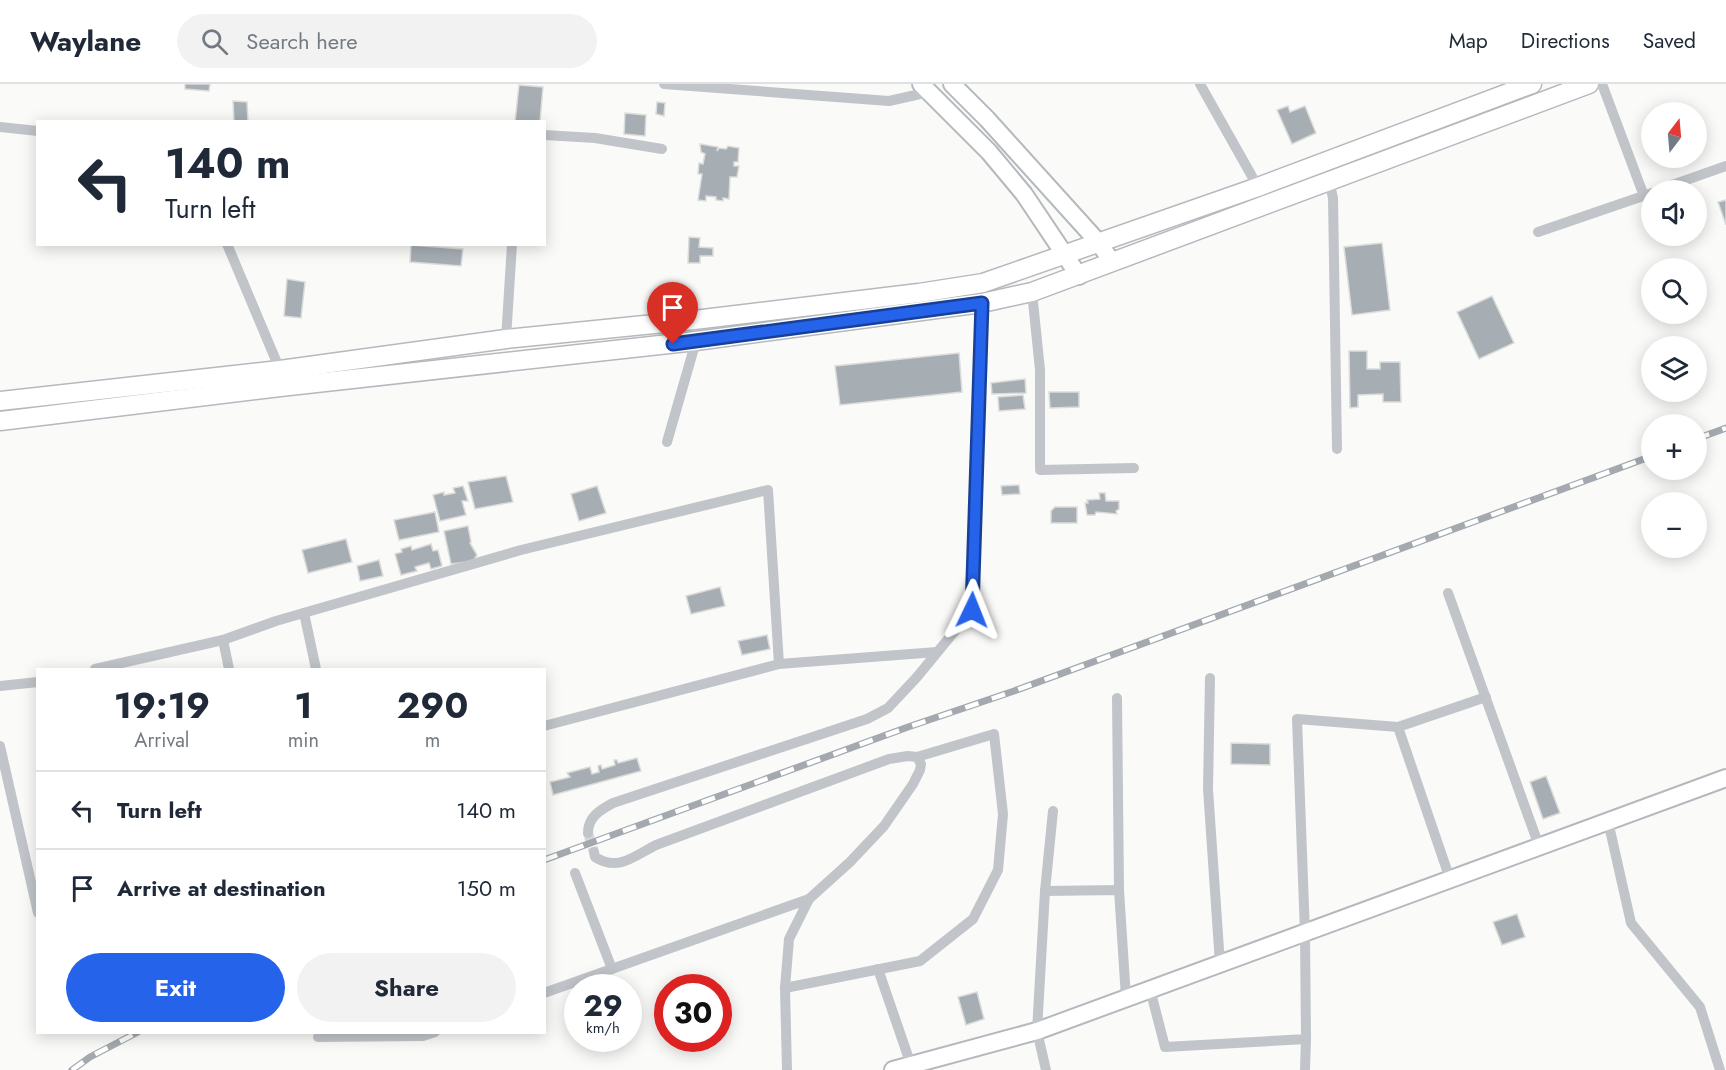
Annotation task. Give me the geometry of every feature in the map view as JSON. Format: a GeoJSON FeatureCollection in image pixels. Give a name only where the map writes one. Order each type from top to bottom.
{"type":"FeatureCollection","features":[{"type":"Feature","properties":{"kind":"main road"},"geometry":{"type":"LineString","coordinates":[[0,401],[280,370],[506,339],[694,320],[919,293],[982,283],[1258,187],[1506,89],[1532,84]]}},
{"type":"Feature","properties":{"kind":"main road"},"geometry":{"type":"LineString","coordinates":[[0,421],[280,387],[696,341],[982,303],[1032,292],[1080,276],[1329,180],[1589,84]]}},
{"type":"Feature","properties":{"kind":"street"},"geometry":{"type":"LineString","coordinates":[[664,84],[889,101],[925,88],[996,160],[1024,194],[1080,276]]}},
{"type":"Feature","properties":{"kind":"street"},"geometry":{"type":"LineString","coordinates":[[952,84],[987,119],[1099,243],[1112,262]]}},
{"type":"Feature","properties":{"kind":"street"},"geometry":{"type":"LineString","coordinates":[[1200,84],[1258,187]]}},
{"type":"Feature","properties":{"kind":"street"},"geometry":{"type":"LineString","coordinates":[[1602,84],[1642,180]]}},
{"type":"Feature","properties":{"kind":"street"},"geometry":{"type":"LineString","coordinates":[[0,127],[36,131]]}},
{"type":"Feature","properties":{"kind":"street"},"geometry":{"type":"LineString","coordinates":[[546,135],[595,138],[662,149]]}},
{"type":"Feature","properties":{"kind":"street"},"geometry":{"type":"LineString","coordinates":[[1686,180],[1726,166]]}},
{"type":"Feature","properties":{"kind":"street"},"geometry":{"type":"LineString","coordinates":[[1329,180],[1333,198],[1337,449]]}},
{"type":"Feature","properties":{"kind":"street"},"geometry":{"type":"LineString","coordinates":[[1538,232],[1641,196]]}},
{"type":"Feature","properties":{"kind":"street"},"geometry":{"type":"LineString","coordinates":[[228,246],[280,370]]}},
{"type":"Feature","properties":{"kind":"street"},"geometry":{"type":"LineString","coordinates":[[506,339],[512,246]]}},
{"type":"Feature","properties":{"kind":"street"},"geometry":{"type":"LineString","coordinates":[[1032,292],[1040,370],[1040,470],[1134,468]]}},
{"type":"Feature","properties":{"kind":"street"},"geometry":{"type":"LineString","coordinates":[[588,834],[590,821],[599,811],[613,803],[867,719],[888,708],[917,677],[972,610],[982,303]]}},
{"type":"Feature","properties":{"kind":"street"},"geometry":{"type":"LineString","coordinates":[[667,442],[696,341]]}},
{"type":"Feature","properties":{"kind":"street"},"geometry":{"type":"LineString","coordinates":[[103,668],[127,665],[223,640],[304,613],[521,550],[768,490],[778,664]]}},
{"type":"Feature","properties":{"kind":"street"},"geometry":{"type":"LineString","coordinates":[[1448,593],[1539,846]]}},
{"type":"Feature","properties":{"kind":"street"},"geometry":{"type":"LineString","coordinates":[[304,613],[316,668]]}},
{"type":"Feature","properties":{"kind":"street"},"geometry":{"type":"LineString","coordinates":[[223,640],[229,668]]}},
{"type":"Feature","properties":{"kind":"street"},"geometry":{"type":"LineString","coordinates":[[546,725],[778,664],[937,652]]}},
{"type":"Feature","properties":{"kind":"street"},"geometry":{"type":"LineString","coordinates":[[1210,678],[1208,789],[1220,964]]}},
{"type":"Feature","properties":{"kind":"street"},"geometry":{"type":"LineString","coordinates":[[0,686],[36,682]]}},
{"type":"Feature","properties":{"kind":"street"},"geometry":{"type":"LineString","coordinates":[[1305,1070],[1305,933],[1297,719],[1398,727],[1486,697]]}},
{"type":"Feature","properties":{"kind":"street"},"geometry":{"type":"LineString","coordinates":[[1117,698],[1119,890],[1126,998]]}},
{"type":"Feature","properties":{"kind":"street"},"geometry":{"type":"LineString","coordinates":[[1398,727],[1450,879]]}},
{"type":"Feature","properties":{"kind":"street"},"geometry":{"type":"LineString","coordinates":[[594,852],[595,857],[614,865],[656,845],[889,759],[917,757],[994,734],[1003,814],[998,870],[973,919],[920,961],[785,988]]}},
{"type":"Feature","properties":{"kind":"street"},"geometry":{"type":"LineString","coordinates":[[0,746],[36,904]]}},
{"type":"Feature","properties":{"kind":"street"},"geometry":{"type":"LineString","coordinates":[[787,1070],[785,988],[789,939],[809,899],[884,826],[917,777],[921,764],[917,757]]}},
{"type":"Feature","properties":{"kind":"street"},"geometry":{"type":"LineString","coordinates":[[893,1070],[1037,1031],[1726,778]]}},
{"type":"Feature","properties":{"kind":"street"},"geometry":{"type":"LineString","coordinates":[[1046,1070],[1037,1031],[1045,891],[1053,811]]}},
{"type":"Feature","properties":{"kind":"street"},"geometry":{"type":"LineString","coordinates":[[1608,821],[1631,923],[1700,1007],[1720,1070]]}},
{"type":"Feature","properties":{"kind":"street"},"geometry":{"type":"LineString","coordinates":[[575,873],[612,969]]}},
{"type":"Feature","properties":{"kind":"street"},"geometry":{"type":"LineString","coordinates":[[1045,891],[1119,890]]}},
{"type":"Feature","properties":{"kind":"street"},"geometry":{"type":"LineString","coordinates":[[546,992],[809,899]]}},
{"type":"Feature","properties":{"kind":"street"},"geometry":{"type":"LineString","coordinates":[[878,969],[911,1065]]}},
{"type":"Feature","properties":{"kind":"street"},"geometry":{"type":"LineString","coordinates":[[1150,989],[1165,1047],[1306,1039]]}},
{"type":"Feature","properties":{"kind":"street"},"geometry":{"type":"LineString","coordinates":[[318,1037],[423,1036],[429,1034]]}},
{"type":"Feature","properties":{"kind":"building"},"geometry":{"type":"Polygon","coordinates":[[[185,84],[210,84],[209,91],[185,89],[185,84]]]}},
{"type":"Feature","properties":{"kind":"building"},"geometry":{"type":"Polygon","coordinates":[[[519,85],[543,87],[540,120],[515,120],[519,85]]]}},
{"type":"Feature","properties":{"kind":"building"},"geometry":{"type":"Polygon","coordinates":[[[233,101],[247,102],[248,120],[234,120],[233,101]]]}},
{"type":"Feature","properties":{"kind":"building"},"geometry":{"type":"Polygon","coordinates":[[[657,102],[665,103],[664,116],[656,114],[657,102]]]}},
{"type":"Feature","properties":{"kind":"building"},"geometry":{"type":"Polygon","coordinates":[[[1288,106],[1290,112],[1305,106],[1316,133],[1292,144],[1277,110],[1288,106]]]}},
{"type":"Feature","properties":{"kind":"building"},"geometry":{"type":"Polygon","coordinates":[[[625,113],[646,115],[645,136],[624,134],[625,113]]]}},
{"type":"Feature","properties":{"kind":"building"},"geometry":{"type":"Polygon","coordinates":[[[700,144],[718,147],[717,151],[719,148],[726,149],[728,146],[739,148],[738,162],[734,162],[734,166],[739,166],[737,177],[730,177],[729,199],[723,198],[723,201],[716,200],[716,197],[706,196],[706,201],[698,200],[702,174],[698,174],[699,163],[703,164],[705,154],[701,152],[700,144]]]}},
{"type":"Feature","properties":{"kind":"building"},"geometry":{"type":"Polygon","coordinates":[[[1726,200],[1726,225],[1718,202],[1726,200]]]}},
{"type":"Feature","properties":{"kind":"building"},"geometry":{"type":"Polygon","coordinates":[[[689,237],[700,238],[699,247],[713,248],[713,256],[700,256],[700,263],[688,263],[689,237]]]}},
{"type":"Feature","properties":{"kind":"building"},"geometry":{"type":"Polygon","coordinates":[[[1382,243],[1390,310],[1352,315],[1344,247],[1382,243]]]}},
{"type":"Feature","properties":{"kind":"building"},"geometry":{"type":"Polygon","coordinates":[[[411,246],[463,249],[461,266],[410,262],[411,246]]]}},
{"type":"Feature","properties":{"kind":"building"},"geometry":{"type":"Polygon","coordinates":[[[287,279],[305,282],[301,318],[284,316],[287,279]]]}},
{"type":"Feature","properties":{"kind":"building"},"geometry":{"type":"Polygon","coordinates":[[[1492,296],[1514,343],[1479,359],[1457,312],[1492,296]]]}},
{"type":"Feature","properties":{"kind":"building"},"geometry":{"type":"Polygon","coordinates":[[[1349,351],[1367,351],[1367,369],[1380,369],[1380,362],[1400,362],[1401,402],[1383,402],[1383,394],[1358,395],[1358,407],[1350,408],[1349,351]]]}},
{"type":"Feature","properties":{"kind":"building"},"geometry":{"type":"Polygon","coordinates":[[[959,353],[962,392],[840,405],[835,366],[959,353]]]}},
{"type":"Feature","properties":{"kind":"building"},"geometry":{"type":"Polygon","coordinates":[[[1025,379],[1026,393],[992,394],[991,383],[1025,379]]]}},
{"type":"Feature","properties":{"kind":"building"},"geometry":{"type":"Polygon","coordinates":[[[1049,392],[1079,392],[1079,407],[1050,408],[1049,392]]]}},
{"type":"Feature","properties":{"kind":"building"},"geometry":{"type":"Polygon","coordinates":[[[1023,395],[1025,409],[999,411],[998,397],[1023,395]]]}},
{"type":"Feature","properties":{"kind":"building"},"geometry":{"type":"Polygon","coordinates":[[[506,476],[513,502],[475,509],[468,482],[506,476]]]}},
{"type":"Feature","properties":{"kind":"building"},"geometry":{"type":"Polygon","coordinates":[[[1019,485],[1020,494],[1002,495],[1001,486],[1019,485]]]}},
{"type":"Feature","properties":{"kind":"building"},"geometry":{"type":"Polygon","coordinates":[[[463,486],[468,501],[462,501],[466,515],[440,521],[433,495],[444,492],[444,495],[455,493],[453,488],[463,486]]]}},
{"type":"Feature","properties":{"kind":"building"},"geometry":{"type":"Polygon","coordinates":[[[597,486],[606,513],[579,521],[571,494],[597,486]]]}},
{"type":"Feature","properties":{"kind":"building"},"geometry":{"type":"Polygon","coordinates":[[[1099,493],[1105,493],[1106,501],[1119,501],[1117,514],[1096,512],[1095,515],[1087,515],[1085,503],[1088,503],[1087,500],[1100,499],[1099,493]]]}},
{"type":"Feature","properties":{"kind":"building"},"geometry":{"type":"Polygon","coordinates":[[[1055,507],[1077,507],[1077,523],[1051,523],[1051,511],[1055,507]]]}},
{"type":"Feature","properties":{"kind":"building"},"geometry":{"type":"Polygon","coordinates":[[[435,512],[439,532],[399,540],[394,520],[435,512]]]}},
{"type":"Feature","properties":{"kind":"building"},"geometry":{"type":"Polygon","coordinates":[[[468,526],[470,543],[477,555],[473,561],[451,564],[444,531],[468,526]]]}},
{"type":"Feature","properties":{"kind":"building"},"geometry":{"type":"Polygon","coordinates":[[[346,539],[352,562],[308,573],[302,550],[346,539]]]}},
{"type":"Feature","properties":{"kind":"building"},"geometry":{"type":"Polygon","coordinates":[[[431,544],[433,551],[438,550],[442,566],[431,569],[429,563],[415,567],[417,571],[401,575],[395,554],[411,546],[412,550],[431,544]]]}},
{"type":"Feature","properties":{"kind":"building"},"geometry":{"type":"Polygon","coordinates":[[[379,560],[383,576],[360,581],[357,566],[379,560]]]}},
{"type":"Feature","properties":{"kind":"building"},"geometry":{"type":"Polygon","coordinates":[[[720,587],[725,606],[691,614],[686,596],[720,587]]]}},
{"type":"Feature","properties":{"kind":"building"},"geometry":{"type":"Polygon","coordinates":[[[767,635],[770,649],[742,655],[738,641],[767,635]]]}},
{"type":"Feature","properties":{"kind":"building"},"geometry":{"type":"Polygon","coordinates":[[[1231,743],[1270,744],[1270,765],[1231,764],[1231,743]]]}},
{"type":"Feature","properties":{"kind":"building"},"geometry":{"type":"Polygon","coordinates":[[[637,758],[641,771],[553,795],[550,782],[570,777],[567,773],[590,767],[592,774],[599,772],[598,766],[601,765],[602,769],[615,765],[614,760],[618,763],[637,758]]]}},
{"type":"Feature","properties":{"kind":"building"},"geometry":{"type":"Polygon","coordinates":[[[1546,776],[1560,813],[1543,819],[1530,782],[1546,776]]]}},
{"type":"Feature","properties":{"kind":"building"},"geometry":{"type":"Polygon","coordinates":[[[1517,914],[1525,937],[1502,945],[1493,922],[1517,914]]]}},
{"type":"Feature","properties":{"kind":"building"},"geometry":{"type":"Polygon","coordinates":[[[977,992],[984,1019],[966,1025],[958,997],[977,992]]]}},
{"type":"Feature","properties":{"kind":"tunnel"},"geometry":{"type":"LineString","coordinates":[[588,833],[594,852]]}},
{"type":"Feature","properties":{"kind":"railway"},"geometry":{"type":"LineString","coordinates":[[1707,435],[1726,428]]}},
{"type":"Feature","properties":{"kind":"railway"},"geometry":{"type":"LineString","coordinates":[[546,859],[908,727],[1014,691],[1641,460]]}},
{"type":"Feature","properties":{"kind":"railway"},"geometry":{"type":"LineString","coordinates":[[72,1070],[90,1057],[134,1034]]}},
{"type":"Feature","properties":{"kind":"route"},"geometry":{"type":"LineString","coordinates":[[673,344],[982,303],[972,610]]}}]}
